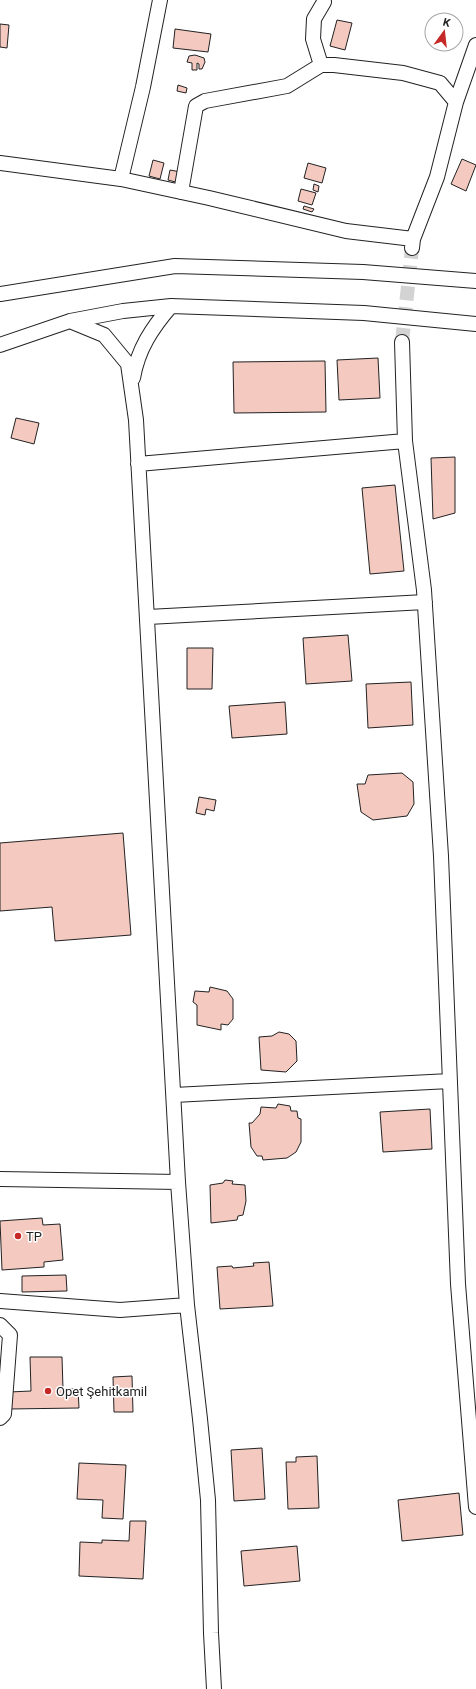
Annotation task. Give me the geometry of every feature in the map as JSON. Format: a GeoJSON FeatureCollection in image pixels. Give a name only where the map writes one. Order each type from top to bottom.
{"type":"FeatureCollection","features":[{"type":"Feature","properties":{"kind":"street"},"geometry":{"type":"LineString","coordinates":[[121,179],[143,88],[160,0]]}},
{"type":"Feature","properties":{"kind":"street"},"geometry":{"type":"LineString","coordinates":[[321,65],[313,39],[314,19],[324,2]]}},
{"type":"Feature","properties":{"kind":"street"},"geometry":{"type":"LineString","coordinates":[[0,163],[121,179],[303,219],[346,231],[412,244],[437,178],[456,102],[476,45]]}},
{"type":"Feature","properties":{"kind":"street"},"geometry":{"type":"LineString","coordinates":[[181,192],[196,106],[205,100],[241,96],[287,86],[321,65],[334,64],[403,73],[440,83],[456,102]]}},
{"type":"Feature","properties":{"kind":"street"},"geometry":{"type":"LineString","coordinates":[[0,294],[175,266],[363,272],[476,281]]}},
{"type":"Feature","properties":{"kind":"street"},"geometry":{"type":"LineString","coordinates":[[132,386],[136,363],[141,348],[171,306]]}},
{"type":"Feature","properties":{"kind":"street"},"geometry":{"type":"LineString","coordinates":[[0,345],[70,322],[123,311],[171,306],[364,313],[476,324]]}},
{"type":"Feature","properties":{"kind":"street"},"geometry":{"type":"LineString","coordinates":[[70,322],[104,335],[128,364],[136,420],[186,1305],[208,1500],[211,1633],[214,1689]]}},
{"type":"Feature","properties":{"kind":"street"},"geometry":{"type":"LineString","coordinates":[[402,342],[405,441],[425,602],[441,856],[458,1284],[476,1506]]}},
{"type":"Feature","properties":{"kind":"street"},"geometry":{"type":"LineString","coordinates":[[138,464],[405,441]]}},
{"type":"Feature","properties":{"kind":"street"},"geometry":{"type":"LineString","coordinates":[[148,617],[425,602]]}},
{"type":"Feature","properties":{"kind":"street"},"geometry":{"type":"LineString","coordinates":[[174,1095],[450,1081]]}},
{"type":"Feature","properties":{"kind":"street"},"geometry":{"type":"LineString","coordinates":[[0,1179],[178,1182]]}},
{"type":"Feature","properties":{"kind":"street"},"geometry":{"type":"LineString","coordinates":[[0,1300],[120,1310],[186,1305]]}},
{"type":"Feature","properties":{"kind":"street"},"geometry":{"type":"LineString","coordinates":[[0,1325],[10,1335],[4,1414],[0,1418]]}},
{"type":"Feature","properties":{"kind":"building"},"geometry":{"type":"Polygon","coordinates":[[[337,20],[352,23],[345,50],[330,46],[337,20]]]}},
{"type":"Feature","properties":{"kind":"building"},"geometry":{"type":"Polygon","coordinates":[[[0,24],[9,25],[7,48],[0,47],[0,24]]]}},
{"type":"Feature","properties":{"kind":"building"},"geometry":{"type":"Polygon","coordinates":[[[175,29],[211,34],[208,52],[173,48],[175,29]]]}},
{"type":"Feature","properties":{"kind":"building"},"geometry":{"type":"Polygon","coordinates":[[[195,55],[204,58],[205,62],[202,69],[199,69],[199,64],[197,63],[197,70],[192,70],[192,63],[187,62],[189,56],[195,55]]]}},
{"type":"Feature","properties":{"kind":"building"},"geometry":{"type":"Polygon","coordinates":[[[178,85],[187,88],[186,93],[177,91],[178,85]]]}},
{"type":"Feature","properties":{"kind":"building"},"geometry":{"type":"Polygon","coordinates":[[[462,159],[476,165],[466,191],[451,184],[462,159]]]}},
{"type":"Feature","properties":{"kind":"building"},"geometry":{"type":"Polygon","coordinates":[[[153,160],[164,163],[160,179],[149,176],[153,160]]]}},
{"type":"Feature","properties":{"kind":"building"},"geometry":{"type":"Polygon","coordinates":[[[308,163],[326,168],[322,183],[304,178],[308,163]]]}},
{"type":"Feature","properties":{"kind":"building"},"geometry":{"type":"Polygon","coordinates":[[[170,170],[181,172],[179,183],[168,180],[170,170]]]}},
{"type":"Feature","properties":{"kind":"building"},"geometry":{"type":"Polygon","coordinates":[[[314,184],[319,186],[318,192],[313,190],[314,184]]]}},
{"type":"Feature","properties":{"kind":"building"},"geometry":{"type":"Polygon","coordinates":[[[301,189],[316,193],[312,205],[298,201],[301,189]]]}},
{"type":"Feature","properties":{"kind":"building"},"geometry":{"type":"Polygon","coordinates":[[[304,206],[314,209],[312,212],[303,209],[304,206]]]}},
{"type":"Feature","properties":{"kind":"building"},"geometry":{"type":"Polygon","coordinates":[[[378,358],[380,398],[339,400],[337,360],[378,358]]]}},
{"type":"Feature","properties":{"kind":"building"},"geometry":{"type":"Polygon","coordinates":[[[325,361],[326,412],[234,413],[233,362],[325,361]]]}},
{"type":"Feature","properties":{"kind":"building"},"geometry":{"type":"Polygon","coordinates":[[[16,418],[39,423],[34,444],[11,438],[16,418]]]}},
{"type":"Feature","properties":{"kind":"building"},"geometry":{"type":"Polygon","coordinates":[[[455,457],[455,513],[433,519],[431,458],[455,457]]]}},
{"type":"Feature","properties":{"kind":"building"},"geometry":{"type":"Polygon","coordinates":[[[395,485],[404,571],[370,574],[362,488],[395,485]]]}},
{"type":"Feature","properties":{"kind":"building"},"geometry":{"type":"Polygon","coordinates":[[[348,635],[352,681],[306,684],[303,638],[348,635]]]}},
{"type":"Feature","properties":{"kind":"building"},"geometry":{"type":"Polygon","coordinates":[[[187,648],[213,648],[212,689],[187,689],[187,648]]]}},
{"type":"Feature","properties":{"kind":"building"},"geometry":{"type":"Polygon","coordinates":[[[411,682],[413,725],[368,728],[366,684],[411,682]]]}},
{"type":"Feature","properties":{"kind":"building"},"geometry":{"type":"Polygon","coordinates":[[[285,702],[287,734],[232,738],[229,706],[285,702]]]}},
{"type":"Feature","properties":{"kind":"building"},"geometry":{"type":"Polygon","coordinates":[[[402,773],[413,782],[414,804],[407,816],[373,820],[361,812],[357,784],[365,784],[368,775],[402,773]]]}},
{"type":"Feature","properties":{"kind":"building"},"geometry":{"type":"Polygon","coordinates":[[[199,797],[216,800],[214,811],[206,809],[205,815],[196,813],[199,797]]]}},
{"type":"Feature","properties":{"kind":"building"},"geometry":{"type":"Polygon","coordinates":[[[123,833],[131,935],[55,941],[52,907],[0,911],[0,843],[123,833]]]}},
{"type":"Feature","properties":{"kind":"building"},"geometry":{"type":"Polygon","coordinates":[[[210,987],[227,991],[233,999],[233,1019],[228,1025],[221,1024],[221,1030],[197,1025],[197,1005],[193,1002],[195,991],[209,992],[210,987]]]}},
{"type":"Feature","properties":{"kind":"building"},"geometry":{"type":"Polygon","coordinates":[[[279,1032],[289,1034],[296,1041],[297,1061],[286,1072],[261,1070],[259,1037],[272,1036],[279,1032]]]}},
{"type":"Feature","properties":{"kind":"building"},"geometry":{"type":"Polygon","coordinates":[[[278,1104],[290,1106],[291,1111],[297,1111],[298,1118],[301,1119],[301,1142],[296,1152],[287,1158],[263,1160],[262,1156],[257,1156],[251,1147],[249,1123],[252,1123],[260,1114],[261,1107],[276,1108],[278,1104]]]}},
{"type":"Feature","properties":{"kind":"building"},"geometry":{"type":"Polygon","coordinates":[[[430,1109],[432,1149],[383,1152],[380,1112],[430,1109]]]}},
{"type":"Feature","properties":{"kind":"building"},"geometry":{"type":"Polygon","coordinates":[[[225,1180],[233,1181],[232,1184],[245,1185],[246,1201],[243,1215],[238,1216],[237,1220],[211,1223],[210,1185],[223,1183],[225,1180]]]}},
{"type":"Feature","properties":{"kind":"building"},"geometry":{"type":"Polygon","coordinates":[[[42,1218],[43,1225],[60,1224],[63,1260],[44,1262],[44,1267],[2,1270],[0,1221],[42,1218]]]}},
{"type":"Feature","properties":{"kind":"building"},"geometry":{"type":"Polygon","coordinates":[[[269,1262],[273,1306],[220,1309],[217,1267],[232,1266],[233,1268],[254,1266],[253,1263],[269,1262]]]}},
{"type":"Feature","properties":{"kind":"building"},"geometry":{"type":"Polygon","coordinates":[[[66,1275],[67,1291],[22,1292],[22,1276],[66,1275]]]}},
{"type":"Feature","properties":{"kind":"building"},"geometry":{"type":"Polygon","coordinates":[[[30,1357],[62,1357],[63,1389],[78,1389],[79,1408],[9,1409],[9,1392],[31,1391],[30,1357]]]}},
{"type":"Feature","properties":{"kind":"building"},"geometry":{"type":"Polygon","coordinates":[[[132,1376],[133,1412],[114,1412],[113,1377],[132,1376]]]}},
{"type":"Feature","properties":{"kind":"building"},"geometry":{"type":"Polygon","coordinates":[[[262,1448],[265,1499],[234,1501],[231,1450],[262,1448]]]}},
{"type":"Feature","properties":{"kind":"building"},"geometry":{"type":"Polygon","coordinates":[[[317,1456],[319,1508],[288,1509],[286,1462],[296,1462],[296,1457],[317,1456]]]}},
{"type":"Feature","properties":{"kind":"building"},"geometry":{"type":"Polygon","coordinates":[[[79,1463],[126,1465],[123,1519],[102,1518],[103,1500],[77,1499],[79,1463]]]}},
{"type":"Feature","properties":{"kind":"building"},"geometry":{"type":"Polygon","coordinates":[[[459,1493],[463,1535],[402,1541],[398,1500],[459,1493]]]}},
{"type":"Feature","properties":{"kind":"building"},"geometry":{"type":"Polygon","coordinates":[[[130,1521],[146,1521],[143,1579],[79,1576],[80,1542],[102,1543],[102,1540],[129,1541],[130,1521]]]}},
{"type":"Feature","properties":{"kind":"building"},"geometry":{"type":"Polygon","coordinates":[[[297,1546],[300,1581],[244,1586],[241,1551],[297,1546]]]}},
{"type":"Feature","properties":{"kind":"tunnel"},"geometry":{"type":"LineString","coordinates":[[402,342],[412,249]]}},
{"type":"Feature","properties":{"kind":"place","name":"TP"},"geometry":{"type":"Point","coordinates":[18,1236]}},
{"type":"Feature","properties":{"kind":"place","name":"Opet Şehitkamil"},"geometry":{"type":"Point","coordinates":[48,1391]}}]}
